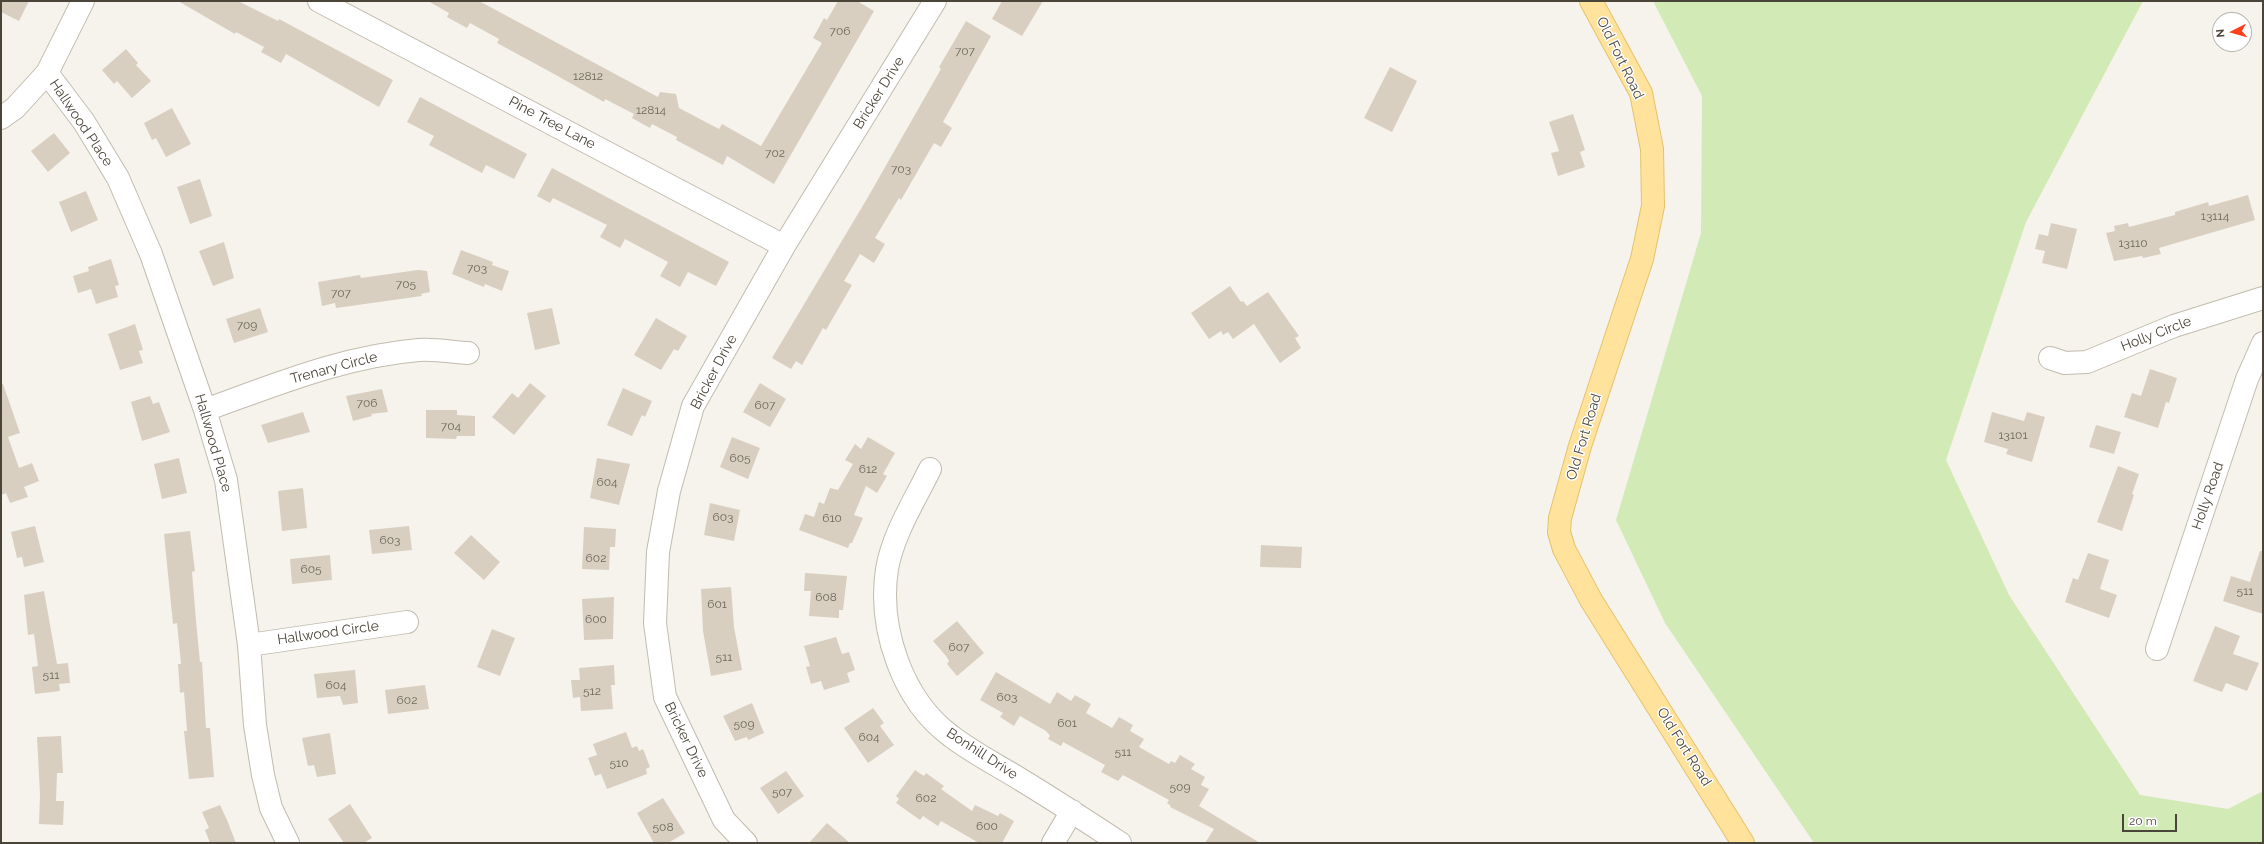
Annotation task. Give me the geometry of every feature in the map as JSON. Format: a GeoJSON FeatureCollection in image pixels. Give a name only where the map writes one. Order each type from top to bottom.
{"type":"FeatureCollection","features":[{"type":"Feature","properties":{"kind":"main road","name":"Old Fort Road"},"geometry":{"type":"LineString","coordinates":[[1591,1],[1641,93],[1652,149],[1652,206],[1642,259],[1580,446],[1560,518],[1559,532],[1564,548],[1591,600],[1743,843]]}},
{"type":"Feature","properties":{"kind":"street"},"geometry":{"type":"LineString","coordinates":[[1,118],[15,108],[47,72],[83,1]]}},
{"type":"Feature","properties":{"kind":"street","name":"Pine Tree Lane"},"geometry":{"type":"LineString","coordinates":[[319,1],[784,246]]}},
{"type":"Feature","properties":{"kind":"street","name":"Bricker Drive"},"geometry":{"type":"LineString","coordinates":[[746,843],[724,820],[665,697],[655,623],[658,552],[669,491],[693,406],[784,246],[935,1]]}},
{"type":"Feature","properties":{"kind":"street","name":"Hallwood Place"},"geometry":{"type":"LineString","coordinates":[[47,72],[84,122],[118,178],[151,254],[205,410],[226,480],[249,645],[255,725],[263,774],[271,808],[288,843]]}},
{"type":"Feature","properties":{"kind":"street","name":"Holly Circle"},"geometry":{"type":"LineString","coordinates":[[2050,358],[2065,363],[2087,362],[2174,326],[2263,298]]}},
{"type":"Feature","properties":{"kind":"street","name":"Holly Road"},"geometry":{"type":"LineString","coordinates":[[2157,649],[2247,379],[2263,343]]}},
{"type":"Feature","properties":{"kind":"street","name":"Trenary Circle"},"geometry":{"type":"LineString","coordinates":[[205,410],[347,362],[381,354],[421,350],[468,353]]}},
{"type":"Feature","properties":{"kind":"street","name":"Bonhill Drive"},"geometry":{"type":"LineString","coordinates":[[930,469],[898,536],[888,568],[885,600],[889,629],[896,659],[909,686],[926,711],[950,736],[1072,811],[1120,843]]}},
{"type":"Feature","properties":{"kind":"street","name":"Hallwood Circle"},"geometry":{"type":"LineString","coordinates":[[249,645],[407,622]]}},
{"type":"Feature","properties":{"kind":"street"},"geometry":{"type":"LineString","coordinates":[[1053,843],[1072,811]]}},
{"type":"Feature","properties":{"kind":"green space"},"geometry":{"type":"Polygon","coordinates":[[[1653,1],[2143,1],[2026,222],[1946,460],[2009,595],[2140,795],[2228,809],[2263,791],[2263,843],[1814,843],[1665,623],[1616,520],[1701,233],[1702,96],[1653,1]]]}},
{"type":"Feature","properties":{"kind":"building"},"geometry":{"type":"Polygon","coordinates":[[[1,1],[29,1],[19,21],[1,12],[1,1]]]}},
{"type":"Feature","properties":{"kind":"building"},"geometry":{"type":"Polygon","coordinates":[[[178,1],[238,1],[278,21],[279,19],[393,80],[379,107],[286,54],[281,63],[261,52],[264,47],[236,32],[235,34],[178,1]]]}},
{"type":"Feature","properties":{"kind":"building"},"geometry":{"type":"Polygon","coordinates":[[[428,1],[479,1],[658,97],[660,92],[676,94],[679,108],[719,129],[722,124],[761,146],[822,43],[813,38],[824,18],[827,20],[838,1],[857,1],[874,11],[774,184],[727,156],[723,165],[676,140],[677,137],[652,124],[650,128],[632,118],[634,114],[605,99],[604,102],[497,43],[499,39],[470,23],[467,28],[447,17],[449,13],[428,1]]]}},
{"type":"Feature","properties":{"kind":"building"},"geometry":{"type":"Polygon","coordinates":[[[1002,1],[1043,1],[1022,36],[992,19],[1002,1]]]}},
{"type":"Feature","properties":{"kind":"building"},"geometry":{"type":"Polygon","coordinates":[[[966,21],[991,36],[943,122],[952,128],[941,147],[934,143],[901,200],[899,198],[875,238],[885,244],[874,263],[860,254],[844,281],[852,285],[826,330],[823,328],[802,365],[796,361],[791,369],[772,358],[868,197],[941,69],[939,67],[966,21]]]}},
{"type":"Feature","properties":{"kind":"building"},"geometry":{"type":"Polygon","coordinates":[[[126,49],[138,63],[136,65],[151,81],[132,98],[117,81],[114,84],[102,70],[126,49]]]}},
{"type":"Feature","properties":{"kind":"building"},"geometry":{"type":"Polygon","coordinates":[[[1390,67],[1417,81],[1392,132],[1364,118],[1390,67]]]}},
{"type":"Feature","properties":{"kind":"building"},"geometry":{"type":"Polygon","coordinates":[[[420,97],[527,154],[514,179],[486,165],[482,173],[429,145],[434,136],[407,122],[420,97]]]}},
{"type":"Feature","properties":{"kind":"building"},"geometry":{"type":"Polygon","coordinates":[[[172,108],[191,144],[166,157],[156,138],[152,140],[144,123],[172,108]]]}},
{"type":"Feature","properties":{"kind":"building"},"geometry":{"type":"Polygon","coordinates":[[[1573,114],[1585,150],[1580,152],[1585,167],[1558,176],[1551,153],[1559,151],[1549,122],[1573,114]]]}},
{"type":"Feature","properties":{"kind":"building"},"geometry":{"type":"Polygon","coordinates":[[[54,133],[70,153],[48,172],[31,151],[54,133]]]}},
{"type":"Feature","properties":{"kind":"building"},"geometry":{"type":"Polygon","coordinates":[[[552,168],[729,262],[716,286],[688,272],[680,287],[660,276],[668,262],[625,239],[620,248],[600,237],[607,225],[553,198],[550,203],[537,196],[552,168]]]}},
{"type":"Feature","properties":{"kind":"building"},"geometry":{"type":"Polygon","coordinates":[[[200,179],[212,216],[190,224],[177,187],[200,179]]]}},
{"type":"Feature","properties":{"kind":"building"},"geometry":{"type":"Polygon","coordinates":[[[86,191],[98,220],[71,232],[59,202],[86,191]]]}},
{"type":"Feature","properties":{"kind":"building"},"geometry":{"type":"Polygon","coordinates":[[[2248,195],[2255,220],[2159,248],[2161,254],[2143,258],[2142,256],[2114,261],[2106,233],[2115,231],[2114,226],[2128,223],[2129,227],[2175,215],[2175,212],[2208,202],[2209,206],[2248,195]]]}},
{"type":"Feature","properties":{"kind":"building"},"geometry":{"type":"Polygon","coordinates":[[[2051,223],[2077,229],[2067,269],[2042,263],[2045,251],[2035,249],[2039,234],[2048,236],[2051,223]]]}},
{"type":"Feature","properties":{"kind":"building"},"geometry":{"type":"Polygon","coordinates":[[[224,242],[234,278],[213,286],[199,251],[224,242]]]}},
{"type":"Feature","properties":{"kind":"building"},"geometry":{"type":"Polygon","coordinates":[[[461,250],[493,262],[492,265],[509,271],[502,291],[485,284],[484,287],[452,274],[461,250]]]}},
{"type":"Feature","properties":{"kind":"building"},"geometry":{"type":"Polygon","coordinates":[[[111,259],[119,285],[115,286],[118,297],[96,304],[91,289],[78,293],[73,276],[89,271],[88,267],[111,259]]]}},
{"type":"Feature","properties":{"kind":"building"},"geometry":{"type":"Polygon","coordinates":[[[418,270],[427,271],[430,292],[421,294],[422,296],[336,308],[335,303],[322,306],[318,282],[360,275],[361,278],[418,270]]]}},
{"type":"Feature","properties":{"kind":"building"},"geometry":{"type":"Polygon","coordinates":[[[1230,286],[1241,302],[1243,301],[1247,306],[1268,292],[1299,336],[1295,338],[1301,348],[1280,363],[1254,324],[1233,339],[1228,332],[1223,335],[1221,331],[1209,339],[1191,313],[1230,286]]]}},
{"type":"Feature","properties":{"kind":"building"},"geometry":{"type":"Polygon","coordinates":[[[260,308],[268,332],[234,343],[226,319],[260,308]]]}},
{"type":"Feature","properties":{"kind":"building"},"geometry":{"type":"Polygon","coordinates":[[[552,308],[560,344],[535,350],[527,313],[552,308]]]}},
{"type":"Feature","properties":{"kind":"building"},"geometry":{"type":"Polygon","coordinates":[[[656,318],[687,336],[678,351],[674,349],[661,370],[634,355],[656,318]]]}},
{"type":"Feature","properties":{"kind":"building"},"geometry":{"type":"Polygon","coordinates":[[[135,324],[143,350],[139,351],[143,363],[120,370],[108,334],[135,324]]]}},
{"type":"Feature","properties":{"kind":"building"},"geometry":{"type":"Polygon","coordinates":[[[2150,369],[2177,378],[2169,403],[2166,402],[2158,428],[2124,417],[2132,393],[2141,396],[2150,369]]]}},
{"type":"Feature","properties":{"kind":"building"},"geometry":{"type":"Polygon","coordinates":[[[530,383],[546,396],[514,435],[492,417],[512,393],[518,398],[530,383]]]}},
{"type":"Feature","properties":{"kind":"building"},"geometry":{"type":"Polygon","coordinates":[[[760,383],[786,399],[770,427],[743,412],[760,383]]]}},
{"type":"Feature","properties":{"kind":"building"},"geometry":{"type":"Polygon","coordinates":[[[1,384],[3,384],[20,433],[8,437],[19,468],[32,463],[39,481],[24,487],[28,497],[10,503],[6,493],[1,495],[1,384]]]}},
{"type":"Feature","properties":{"kind":"building"},"geometry":{"type":"Polygon","coordinates":[[[623,388],[652,401],[645,417],[642,415],[632,436],[607,425],[623,388]]]}},
{"type":"Feature","properties":{"kind":"building"},"geometry":{"type":"Polygon","coordinates":[[[382,389],[388,412],[371,414],[372,416],[353,421],[346,396],[382,389]]]}},
{"type":"Feature","properties":{"kind":"building"},"geometry":{"type":"Polygon","coordinates":[[[150,396],[153,404],[159,402],[170,432],[142,441],[131,402],[150,396]]]}},
{"type":"Feature","properties":{"kind":"building"},"geometry":{"type":"Polygon","coordinates":[[[426,410],[457,410],[457,415],[475,416],[475,436],[457,436],[456,439],[426,438],[426,410]]]}},
{"type":"Feature","properties":{"kind":"building"},"geometry":{"type":"Polygon","coordinates":[[[303,412],[310,432],[268,443],[261,425],[303,412]]]}},
{"type":"Feature","properties":{"kind":"building"},"geometry":{"type":"Polygon","coordinates":[[[1992,412],[2024,421],[2027,412],[2045,417],[2032,462],[2006,454],[2008,449],[1984,442],[1992,412]]]}},
{"type":"Feature","properties":{"kind":"building"},"geometry":{"type":"Polygon","coordinates":[[[2096,425],[2121,432],[2114,454],[2089,447],[2096,425]]]}},
{"type":"Feature","properties":{"kind":"building"},"geometry":{"type":"Polygon","coordinates":[[[732,437],[760,448],[748,479],[720,467],[732,437]]]}},
{"type":"Feature","properties":{"kind":"building"},"geometry":{"type":"Polygon","coordinates":[[[868,437],[895,453],[883,474],[887,476],[877,493],[866,486],[854,515],[863,518],[852,543],[850,543],[848,548],[799,530],[805,514],[814,517],[819,502],[824,504],[830,488],[838,490],[853,464],[845,460],[855,444],[861,449],[868,437]]]}},
{"type":"Feature","properties":{"kind":"building"},"geometry":{"type":"Polygon","coordinates":[[[179,458],[187,493],[162,499],[154,464],[179,458]]]}},
{"type":"Feature","properties":{"kind":"building"},"geometry":{"type":"Polygon","coordinates":[[[597,458],[630,464],[619,505],[590,498],[597,458]]]}},
{"type":"Feature","properties":{"kind":"building"},"geometry":{"type":"Polygon","coordinates":[[[2118,466],[2139,474],[2132,494],[2134,495],[2122,531],[2097,522],[2118,466]]]}},
{"type":"Feature","properties":{"kind":"building"},"geometry":{"type":"Polygon","coordinates":[[[303,488],[307,528],[282,531],[278,491],[303,488]]]}},
{"type":"Feature","properties":{"kind":"building"},"geometry":{"type":"Polygon","coordinates":[[[710,503],[740,510],[734,541],[704,535],[710,503]]]}},
{"type":"Feature","properties":{"kind":"building"},"geometry":{"type":"Polygon","coordinates":[[[35,526],[44,562],[24,567],[22,557],[17,558],[11,532],[35,526]]]}},
{"type":"Feature","properties":{"kind":"building"},"geometry":{"type":"Polygon","coordinates":[[[409,526],[412,550],[372,554],[369,530],[409,526]]]}},
{"type":"Feature","properties":{"kind":"building"},"geometry":{"type":"Polygon","coordinates":[[[584,527],[616,529],[615,547],[610,547],[609,570],[582,569],[584,527]]]}},
{"type":"Feature","properties":{"kind":"building"},"geometry":{"type":"Polygon","coordinates":[[[190,531],[195,571],[192,572],[200,662],[202,662],[206,728],[210,728],[214,777],[189,779],[184,731],[187,731],[184,692],[180,693],[178,664],[181,664],[177,623],[173,624],[164,534],[190,531]]]}},
{"type":"Feature","properties":{"kind":"building"},"geometry":{"type":"Polygon","coordinates":[[[471,535],[500,562],[484,580],[454,553],[471,535]]]}},
{"type":"Feature","properties":{"kind":"building"},"geometry":{"type":"Polygon","coordinates":[[[1261,545],[1302,547],[1301,568],[1260,567],[1261,545]]]}},
{"type":"Feature","properties":{"kind":"building"},"geometry":{"type":"Polygon","coordinates":[[[2260,551],[2263,551],[2263,614],[2223,601],[2231,576],[2250,582],[2260,551]]]}},
{"type":"Feature","properties":{"kind":"building"},"geometry":{"type":"Polygon","coordinates":[[[2088,553],[2109,560],[2100,589],[2117,595],[2109,618],[2065,602],[2073,578],[2078,580],[2088,553]]]}},
{"type":"Feature","properties":{"kind":"building"},"geometry":{"type":"Polygon","coordinates":[[[330,555],[332,580],[292,584],[290,559],[330,555]]]}},
{"type":"Feature","properties":{"kind":"building"},"geometry":{"type":"Polygon","coordinates":[[[805,573],[847,576],[843,610],[839,610],[839,618],[809,616],[811,591],[804,591],[805,573]]]}},
{"type":"Feature","properties":{"kind":"building"},"geometry":{"type":"Polygon","coordinates":[[[731,587],[734,627],[742,670],[711,676],[703,631],[701,589],[731,587]]]}},
{"type":"Feature","properties":{"kind":"building"},"geometry":{"type":"Polygon","coordinates":[[[44,591],[57,664],[68,663],[70,683],[59,684],[60,691],[35,694],[32,667],[38,666],[34,634],[28,635],[24,595],[44,591]]]}},
{"type":"Feature","properties":{"kind":"building"},"geometry":{"type":"Polygon","coordinates":[[[614,597],[613,639],[584,640],[582,599],[614,597]]]}},
{"type":"Feature","properties":{"kind":"building"},"geometry":{"type":"Polygon","coordinates":[[[957,621],[984,653],[957,676],[947,664],[949,661],[946,656],[933,641],[957,621]]]}},
{"type":"Feature","properties":{"kind":"building"},"geometry":{"type":"Polygon","coordinates":[[[2215,626],[2240,636],[2233,654],[2259,663],[2247,691],[2226,683],[2222,692],[2193,681],[2215,626]]]}},
{"type":"Feature","properties":{"kind":"building"},"geometry":{"type":"Polygon","coordinates":[[[492,629],[515,638],[500,676],[477,667],[492,629]]]}},
{"type":"Feature","properties":{"kind":"building"},"geometry":{"type":"Polygon","coordinates":[[[836,637],[842,654],[849,652],[855,670],[847,673],[850,682],[824,690],[821,681],[811,684],[806,667],[810,666],[804,646],[836,637]]]}},
{"type":"Feature","properties":{"kind":"building"},"geometry":{"type":"Polygon","coordinates":[[[614,665],[615,685],[611,685],[613,709],[581,711],[580,697],[573,698],[571,680],[580,680],[579,668],[614,665]]]}},
{"type":"Feature","properties":{"kind":"building"},"geometry":{"type":"Polygon","coordinates":[[[355,670],[358,703],[343,705],[340,696],[317,698],[314,674],[355,670]]]}},
{"type":"Feature","properties":{"kind":"building"},"geometry":{"type":"Polygon","coordinates":[[[996,672],[1050,704],[1057,692],[1071,701],[1075,695],[1091,704],[1086,713],[1112,728],[1119,717],[1133,725],[1130,731],[1144,739],[1139,747],[1169,764],[1171,761],[1175,763],[1180,755],[1195,764],[1191,769],[1205,777],[1201,785],[1209,789],[1199,806],[1260,843],[1205,843],[1214,829],[1170,807],[1171,806],[1167,803],[1169,800],[1123,775],[1118,781],[1101,772],[1105,765],[1063,742],[1061,746],[1048,739],[1050,736],[1046,731],[1020,716],[1014,726],[1000,717],[1003,713],[980,700],[996,672]]]}},
{"type":"Feature","properties":{"kind":"building"},"geometry":{"type":"Polygon","coordinates":[[[425,685],[429,709],[388,714],[385,690],[425,685]]]}},
{"type":"Feature","properties":{"kind":"building"},"geometry":{"type":"Polygon","coordinates":[[[752,703],[764,733],[748,740],[747,737],[735,741],[723,716],[752,703]]]}},
{"type":"Feature","properties":{"kind":"building"},"geometry":{"type":"Polygon","coordinates":[[[873,708],[884,723],[880,726],[894,745],[868,763],[844,728],[873,708]]]}},
{"type":"Feature","properties":{"kind":"building"},"geometry":{"type":"Polygon","coordinates":[[[626,732],[632,748],[637,746],[639,751],[643,749],[650,767],[646,769],[647,774],[607,789],[601,774],[595,776],[588,758],[597,755],[593,744],[626,732]]]}},
{"type":"Feature","properties":{"kind":"building"},"geometry":{"type":"Polygon","coordinates":[[[330,733],[336,774],[317,777],[314,765],[308,766],[302,738],[330,733]]]}},
{"type":"Feature","properties":{"kind":"building"},"geometry":{"type":"Polygon","coordinates":[[[61,736],[63,773],[57,773],[56,801],[64,801],[63,825],[39,824],[40,795],[37,737],[61,736]]]}},
{"type":"Feature","properties":{"kind":"building"},"geometry":{"type":"Polygon","coordinates":[[[915,770],[924,776],[926,773],[944,786],[941,789],[972,811],[975,805],[998,816],[1000,813],[1014,821],[1002,843],[979,843],[941,821],[938,826],[923,816],[920,820],[896,803],[899,799],[896,796],[915,770]]]}},
{"type":"Feature","properties":{"kind":"building"},"geometry":{"type":"Polygon","coordinates":[[[786,771],[804,796],[778,814],[760,788],[786,771]]]}},
{"type":"Feature","properties":{"kind":"building"},"geometry":{"type":"Polygon","coordinates":[[[663,798],[685,833],[668,843],[654,843],[637,813],[663,798]]]}},
{"type":"Feature","properties":{"kind":"building"},"geometry":{"type":"Polygon","coordinates":[[[350,804],[372,838],[364,843],[344,843],[328,819],[350,804]]]}},
{"type":"Feature","properties":{"kind":"building"},"geometry":{"type":"Polygon","coordinates":[[[220,805],[236,843],[210,843],[205,830],[209,828],[202,812],[220,805]]]}},
{"type":"Feature","properties":{"kind":"building"},"geometry":{"type":"Polygon","coordinates":[[[827,823],[850,843],[809,843],[827,823]]]}}]}
